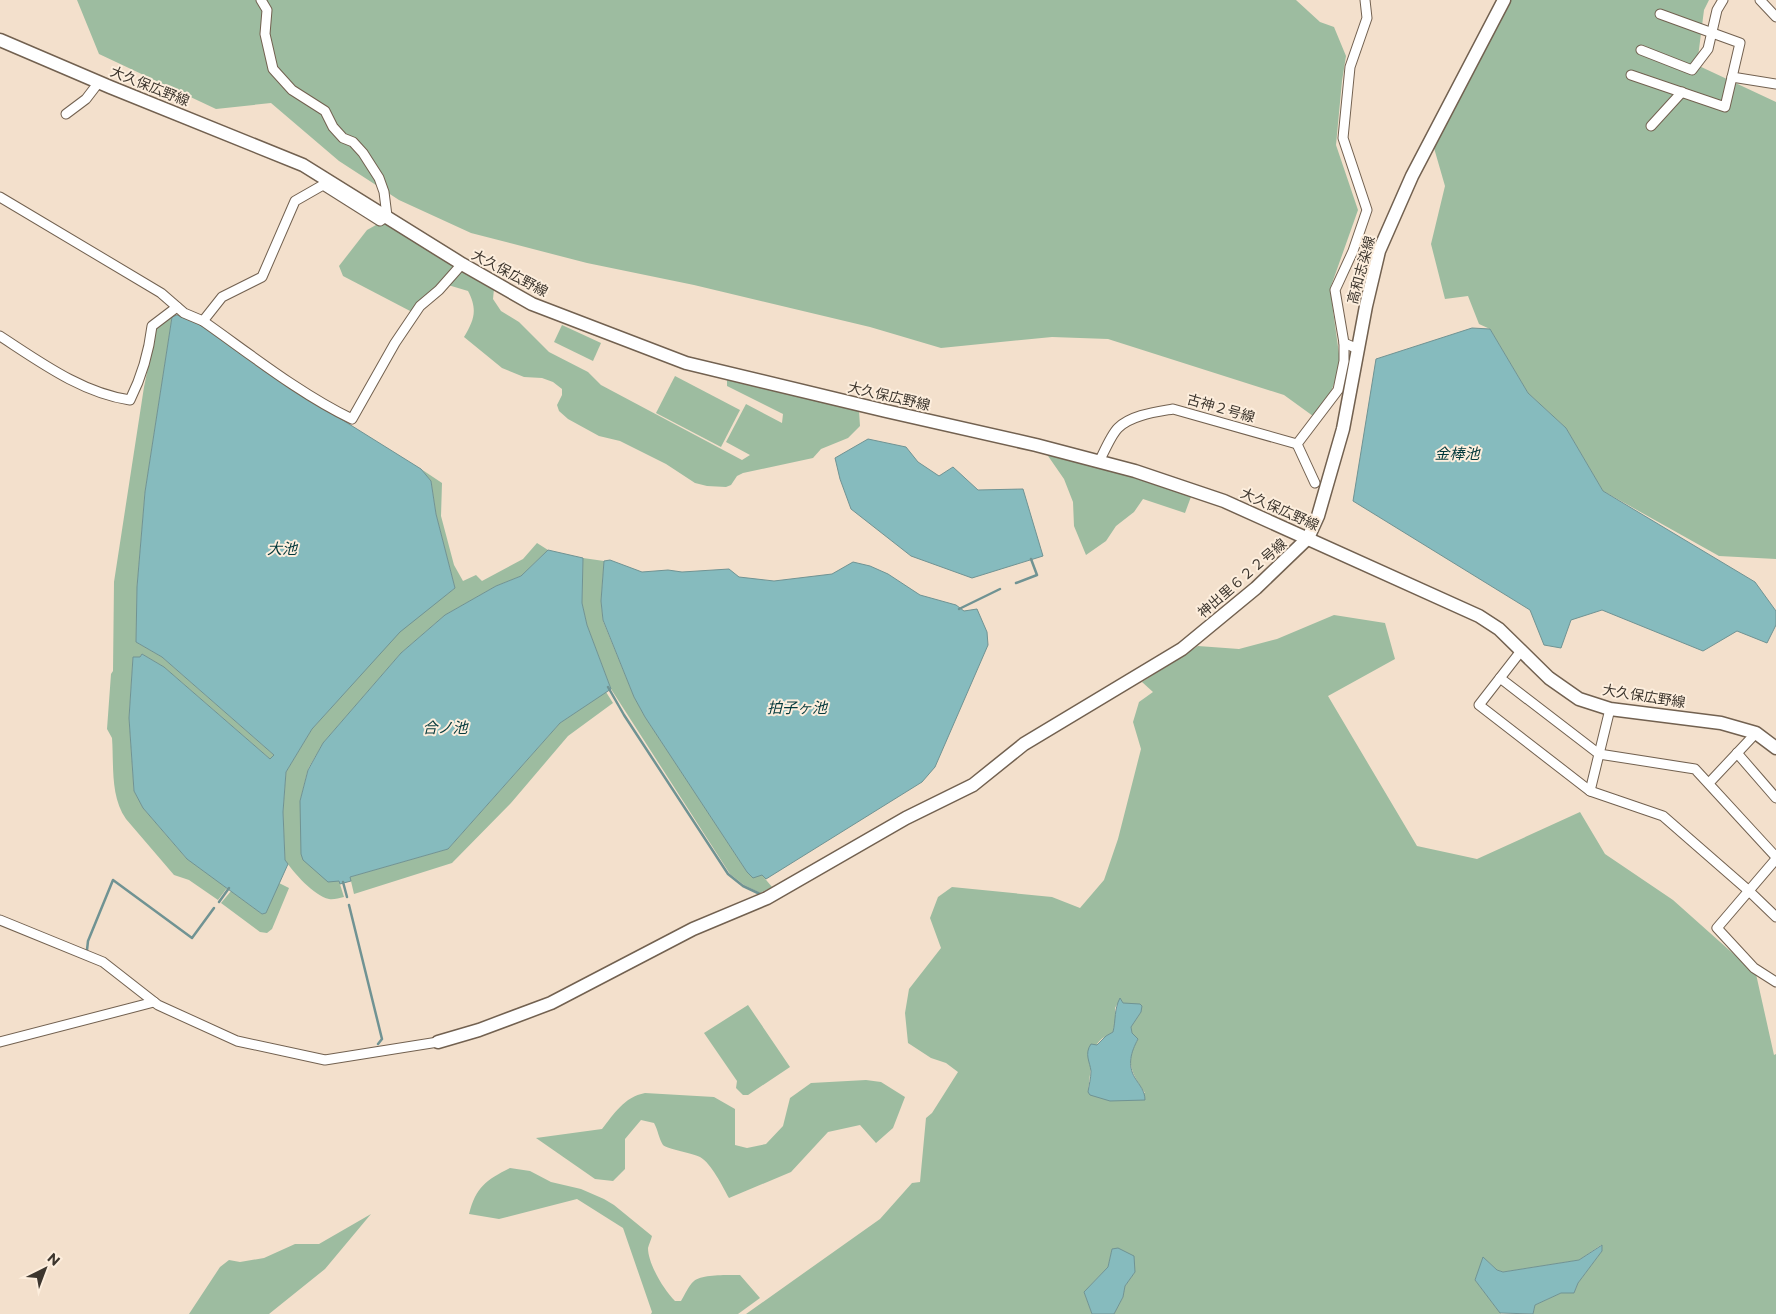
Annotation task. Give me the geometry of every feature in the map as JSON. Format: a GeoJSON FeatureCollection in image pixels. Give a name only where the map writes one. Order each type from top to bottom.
{"type":"FeatureCollection","features":[{"type":"Feature","properties":{"kind":"street"},"geometry":{"type":"LineString","coordinates":[[202,320],[222,297],[262,277],[295,201],[323,185],[380,221],[387,216],[384,192],[363,153],[353,142],[343,138],[333,127],[325,111],[292,90],[273,69],[265,34],[268,10],[261,0]]}},
{"type":"Feature","properties":{"kind":"street"},"geometry":{"type":"LineString","coordinates":[[1315,483],[1297,444],[1338,390],[1344,361],[1344,343],[1335,290],[1353,250],[1367,210],[1343,138],[1350,67],[1367,18],[1365,0]]}},
{"type":"Feature","properties":{"kind":"street","name":"高和志染線"},"geometry":{"type":"LineString","coordinates":[[1308,538],[1318,516],[1344,429],[1358,349],[1379,251],[1412,176],[1504,0]]}},
{"type":"Feature","properties":{"kind":"street"},"geometry":{"type":"LineString","coordinates":[[1642,50],[1692,70],[1708,49],[1718,10],[1723,0]]}},
{"type":"Feature","properties":{"kind":"street"},"geometry":{"type":"LineString","coordinates":[[1760,0],[1776,17]]}},
{"type":"Feature","properties":{"kind":"street"},"geometry":{"type":"LineString","coordinates":[[1631,75],[1725,107],[1740,44],[1660,14]]}},
{"type":"Feature","properties":{"kind":"street","name":"大久保広野線"},"geometry":{"type":"LineString","coordinates":[[0,40],[303,165],[462,264],[532,304],[686,363],[1036,445],[1135,471],[1224,500],[1479,616],[1499,629],[1549,678],[1579,699],[1610,709],[1721,723],[1756,734],[1776,748]]}},
{"type":"Feature","properties":{"kind":"street"},"geometry":{"type":"LineString","coordinates":[[1732,77],[1776,84]]}},
{"type":"Feature","properties":{"kind":"street"},"geometry":{"type":"LineString","coordinates":[[66,114],[86,99],[99,82]]}},
{"type":"Feature","properties":{"kind":"street"},"geometry":{"type":"LineString","coordinates":[[1651,126],[1682,92]]}},
{"type":"Feature","properties":{"kind":"street"},"geometry":{"type":"LineString","coordinates":[[0,197],[161,293],[184,313],[202,320],[333,410],[352,418],[395,343],[420,306],[439,290],[462,264]]}},
{"type":"Feature","properties":{"kind":"street"},"geometry":{"type":"LineString","coordinates":[[0,336],[74,382],[130,400],[138,383],[149,346],[152,326],[177,307]]}},
{"type":"Feature","properties":{"kind":"street"},"geometry":{"type":"LineString","coordinates":[[1344,343],[1358,349]]}},
{"type":"Feature","properties":{"kind":"street","name":"古神２号線"},"geometry":{"type":"LineString","coordinates":[[1099,462],[1118,428],[1130,419],[1173,409],[1297,444]]}},
{"type":"Feature","properties":{"kind":"street","name":"神出里６２２号線"},"geometry":{"type":"LineString","coordinates":[[438,1042],[488,1027],[551,1003],[685,933],[767,898],[906,818],[974,785],[1024,744],[1182,649],[1256,588],[1308,538]]}},
{"type":"Feature","properties":{"kind":"street"},"geometry":{"type":"LineString","coordinates":[[1521,651],[1479,705],[1590,791],[1663,816],[1776,917]]}},
{"type":"Feature","properties":{"kind":"street"},"geometry":{"type":"LineString","coordinates":[[1500,678],[1599,754],[1694,769],[1709,782],[1776,858],[1717,928],[1754,968],[1776,982]]}},
{"type":"Feature","properties":{"kind":"street"},"geometry":{"type":"LineString","coordinates":[[1590,791],[1610,709]]}},
{"type":"Feature","properties":{"kind":"street"},"geometry":{"type":"LineString","coordinates":[[1709,782],[1756,734]]}},
{"type":"Feature","properties":{"kind":"street"},"geometry":{"type":"LineString","coordinates":[[1737,753],[1776,798]]}},
{"type":"Feature","properties":{"kind":"street"},"geometry":{"type":"LineString","coordinates":[[0,920],[102,962],[154,1002],[237,1041],[325,1060],[438,1042]]}},
{"type":"Feature","properties":{"kind":"street"},"geometry":{"type":"LineString","coordinates":[[0,1042],[154,1002]]}},
{"type":"Feature","properties":{"kind":"green space"},"geometry":{"type":"Polygon","coordinates":[[[77,0],[1296,0],[1320,22],[1334,27],[1346,56],[1336,145],[1358,210],[1330,289],[1340,361],[1334,384],[1330,394],[1313,416],[1284,395],[1108,339],[1052,337],[941,348],[870,327],[694,285],[587,263],[471,233],[399,200],[339,161],[271,103],[216,109],[99,54],[77,0]]]}},
{"type":"Feature","properties":{"kind":"green space"},"geometry":{"type":"Polygon","coordinates":[[[1509,0],[1709,0],[1704,10],[1697,65],[1776,102],[1776,559],[1719,556],[1603,491],[1566,428],[1528,393],[1490,329],[1479,324],[1468,296],[1445,299],[1431,244],[1445,186],[1434,148],[1509,0]]]}},
{"type":"Feature","properties":{"kind":"green space"},"geometry":{"type":"Polygon","coordinates":[[[385,220],[455,265],[412,312],[343,276],[339,266],[367,230],[385,220]]]}},
{"type":"Feature","properties":{"kind":"green space"},"geometry":{"type":"Polygon","coordinates":[[[462,269],[494,289],[493,299],[501,311],[519,322],[549,352],[588,372],[601,385],[742,460],[750,455],[726,442],[746,404],[782,423],[783,414],[727,386],[727,380],[859,411],[860,426],[848,438],[821,449],[813,458],[743,473],[737,476],[731,485],[726,487],[695,483],[666,464],[620,441],[599,436],[568,419],[559,411],[557,405],[562,395],[562,389],[553,382],[542,378],[524,377],[502,368],[464,337],[474,315],[473,304],[468,291],[448,285],[462,269]]]}},
{"type":"Feature","properties":{"kind":"green space"},"geometry":{"type":"Polygon","coordinates":[[[172,317],[145,492],[137,587],[136,642],[162,657],[274,755],[270,759],[164,667],[142,654],[140,657],[133,657],[129,717],[134,791],[143,808],[186,858],[227,888],[218,900],[189,880],[174,875],[126,819],[117,800],[112,738],[107,729],[111,674],[113,671],[114,582],[144,387],[156,329],[162,321],[172,317]]]}},
{"type":"Feature","properties":{"kind":"green space"},"geometry":{"type":"Polygon","coordinates":[[[562,325],[601,343],[593,361],[554,342],[562,325]]]}},
{"type":"Feature","properties":{"kind":"green space"},"geometry":{"type":"Polygon","coordinates":[[[675,376],[740,410],[721,447],[656,413],[675,376]]]}},
{"type":"Feature","properties":{"kind":"green space"},"geometry":{"type":"Polygon","coordinates":[[[1046,453],[1114,470],[1192,494],[1185,513],[1143,499],[1134,512],[1116,526],[1106,541],[1086,555],[1074,526],[1073,502],[1064,479],[1046,453]]]}},
{"type":"Feature","properties":{"kind":"green space"},"geometry":{"type":"Polygon","coordinates":[[[421,469],[442,483],[441,516],[454,565],[463,581],[476,575],[482,581],[523,559],[537,543],[548,550],[521,576],[496,586],[445,615],[401,653],[323,743],[308,769],[300,801],[339,881],[344,897],[329,899],[311,889],[298,877],[285,860],[283,812],[286,772],[312,729],[400,631],[455,588],[436,514],[431,481],[421,469]]]}},
{"type":"Feature","properties":{"kind":"green space"},"geometry":{"type":"Polygon","coordinates":[[[583,558],[604,561],[601,601],[603,621],[634,697],[645,717],[747,872],[762,875],[772,887],[760,893],[744,885],[730,874],[611,689],[587,625],[582,603],[583,558]]]}},
{"type":"Feature","properties":{"kind":"green space"},"geometry":{"type":"Polygon","coordinates":[[[1334,615],[1385,623],[1395,659],[1328,696],[1417,846],[1477,859],[1580,812],[1605,854],[1673,900],[1756,974],[1774,1055],[1776,1054],[1776,1314],[1533,1314],[1535,1305],[1561,1293],[1574,1293],[1578,1283],[1602,1251],[1601,1245],[1579,1260],[1503,1272],[1497,1270],[1484,1258],[1475,1280],[1501,1314],[1114,1314],[1123,1297],[1125,1286],[1135,1272],[1112,1249],[1108,1267],[1084,1292],[1092,1314],[746,1314],[880,1219],[912,1183],[920,1182],[926,1118],[932,1113],[958,1072],[946,1063],[931,1058],[908,1043],[905,1013],[909,989],[941,948],[930,918],[938,897],[952,887],[1052,897],[1080,908],[1104,880],[1118,839],[1141,749],[1133,722],[1139,702],[1153,692],[1142,682],[1198,646],[1239,649],[1277,639],[1334,615]],[[1120,999],[1115,1008],[1116,1017],[1113,1032],[1100,1040],[1095,1048],[1088,1092],[1145,1093],[1131,1067],[1132,1054],[1138,1039],[1132,1033],[1131,1027],[1141,1012],[1123,1003],[1120,999]]]}},
{"type":"Feature","properties":{"kind":"green space"},"geometry":{"type":"Polygon","coordinates":[[[606,692],[613,703],[568,736],[511,803],[452,863],[354,894],[350,877],[448,849],[560,723],[606,692]]]}},
{"type":"Feature","properties":{"kind":"green space"},"geometry":{"type":"Polygon","coordinates":[[[279,883],[289,888],[272,929],[267,933],[260,932],[221,903],[231,891],[262,914],[266,913],[279,883]]]}},
{"type":"Feature","properties":{"kind":"green space"},"geometry":{"type":"Polygon","coordinates":[[[748,1005],[790,1067],[748,1095],[743,1095],[736,1088],[737,1081],[704,1033],[748,1005]]]}},
{"type":"Feature","properties":{"kind":"green space"},"geometry":{"type":"Polygon","coordinates":[[[866,1080],[881,1082],[905,1097],[893,1128],[876,1143],[860,1125],[828,1132],[791,1172],[729,1198],[704,1160],[663,1145],[654,1123],[641,1120],[625,1139],[625,1169],[613,1181],[595,1179],[536,1138],[602,1129],[625,1102],[645,1093],[714,1097],[735,1109],[735,1145],[747,1148],[766,1144],[783,1126],[790,1098],[811,1083],[866,1080]]]}},
{"type":"Feature","properties":{"kind":"green space"},"geometry":{"type":"Polygon","coordinates":[[[510,1168],[530,1171],[551,1182],[581,1189],[614,1205],[652,1236],[648,1248],[651,1261],[662,1284],[675,1301],[681,1301],[694,1281],[709,1276],[723,1275],[740,1275],[760,1298],[738,1314],[651,1314],[652,1312],[623,1228],[577,1199],[499,1219],[469,1214],[475,1197],[483,1185],[494,1176],[510,1168]]]}},
{"type":"Feature","properties":{"kind":"green space"},"geometry":{"type":"Polygon","coordinates":[[[371,1214],[325,1269],[269,1314],[189,1314],[220,1267],[229,1260],[240,1262],[264,1258],[295,1244],[319,1244],[371,1214]]]}},
{"type":"Feature","properties":{"kind":"water","name":"大池"},"geometry":{"type":"Polygon","coordinates":[[[177,315],[212,329],[264,371],[421,469],[431,481],[436,514],[455,588],[400,632],[312,729],[286,772],[283,812],[285,860],[288,864],[266,913],[262,914],[187,859],[143,808],[134,791],[129,718],[133,657],[140,657],[142,654],[164,667],[270,759],[274,755],[162,657],[136,642],[137,587],[145,492],[172,317],[177,315]]]}},
{"type":"Feature","properties":{"kind":"water","name":"金棒池"},"geometry":{"type":"Polygon","coordinates":[[[1472,328],[1490,329],[1528,393],[1566,428],[1603,491],[1755,582],[1776,611],[1776,625],[1767,643],[1737,631],[1703,651],[1602,610],[1571,620],[1561,648],[1544,645],[1530,610],[1353,501],[1376,359],[1472,328]]]}},
{"type":"Feature","properties":{"kind":"water"},"geometry":{"type":"Polygon","coordinates":[[[868,439],[906,447],[918,462],[939,476],[953,467],[978,490],[1023,489],[1043,556],[972,578],[911,556],[851,509],[840,479],[835,458],[868,439]]]}},
{"type":"Feature","properties":{"kind":"water","name":"合ノ池"},"geometry":{"type":"Polygon","coordinates":[[[548,550],[583,558],[582,603],[587,625],[611,689],[560,723],[448,849],[350,877],[351,881],[340,884],[339,881],[328,882],[303,860],[301,854],[300,801],[308,770],[323,743],[401,653],[445,615],[496,586],[521,576],[548,550]]]}},
{"type":"Feature","properties":{"kind":"water","name":"拍子ヶ池"},"geometry":{"type":"Polygon","coordinates":[[[610,560],[642,572],[729,569],[739,577],[774,581],[832,574],[853,562],[870,566],[888,574],[920,595],[956,605],[964,611],[977,609],[987,632],[988,645],[935,767],[922,782],[766,879],[762,875],[753,878],[747,872],[645,717],[634,697],[603,620],[601,601],[604,561],[610,560]]]}},
{"type":"Feature","properties":{"kind":"water"},"geometry":{"type":"Polygon","coordinates":[[[1120,998],[1123,1003],[1140,1004],[1142,1006],[1141,1012],[1131,1027],[1132,1033],[1138,1039],[1133,1049],[1131,1068],[1143,1091],[1145,1100],[1110,1101],[1090,1095],[1088,1092],[1091,1071],[1088,1055],[1089,1048],[1091,1044],[1097,1045],[1113,1032],[1120,998]]]}},
{"type":"Feature","properties":{"kind":"water"},"geometry":{"type":"Polygon","coordinates":[[[1602,1245],[1602,1251],[1578,1283],[1574,1293],[1561,1293],[1535,1305],[1533,1314],[1500,1313],[1475,1280],[1483,1257],[1497,1270],[1503,1272],[1579,1260],[1602,1245]]]}},
{"type":"Feature","properties":{"kind":"water"},"geometry":{"type":"Polygon","coordinates":[[[1118,1248],[1134,1256],[1135,1272],[1125,1286],[1123,1297],[1114,1314],[1092,1314],[1084,1292],[1108,1267],[1112,1249],[1118,1248]]]}},
{"type":"Feature","properties":{"kind":"waterway"},"geometry":{"type":"LineString","coordinates":[[1016,583],[1037,575],[1031,559]]}},
{"type":"Feature","properties":{"kind":"waterway"},"geometry":{"type":"LineString","coordinates":[[959,609],[1000,589]]}},
{"type":"Feature","properties":{"kind":"waterway"},"geometry":{"type":"LineString","coordinates":[[608,687],[624,715],[728,874],[743,886],[760,894]]}},
{"type":"Feature","properties":{"kind":"waterway"},"geometry":{"type":"LineString","coordinates":[[87,950],[88,941],[113,880],[192,938],[214,908]]}},
{"type":"Feature","properties":{"kind":"waterway"},"geometry":{"type":"LineString","coordinates":[[343,882],[347,897]]}},
{"type":"Feature","properties":{"kind":"waterway"},"geometry":{"type":"LineString","coordinates":[[219,902],[229,888]]}},
{"type":"Feature","properties":{"kind":"waterway"},"geometry":{"type":"LineString","coordinates":[[349,905],[382,1039],[378,1044]]}}]}
